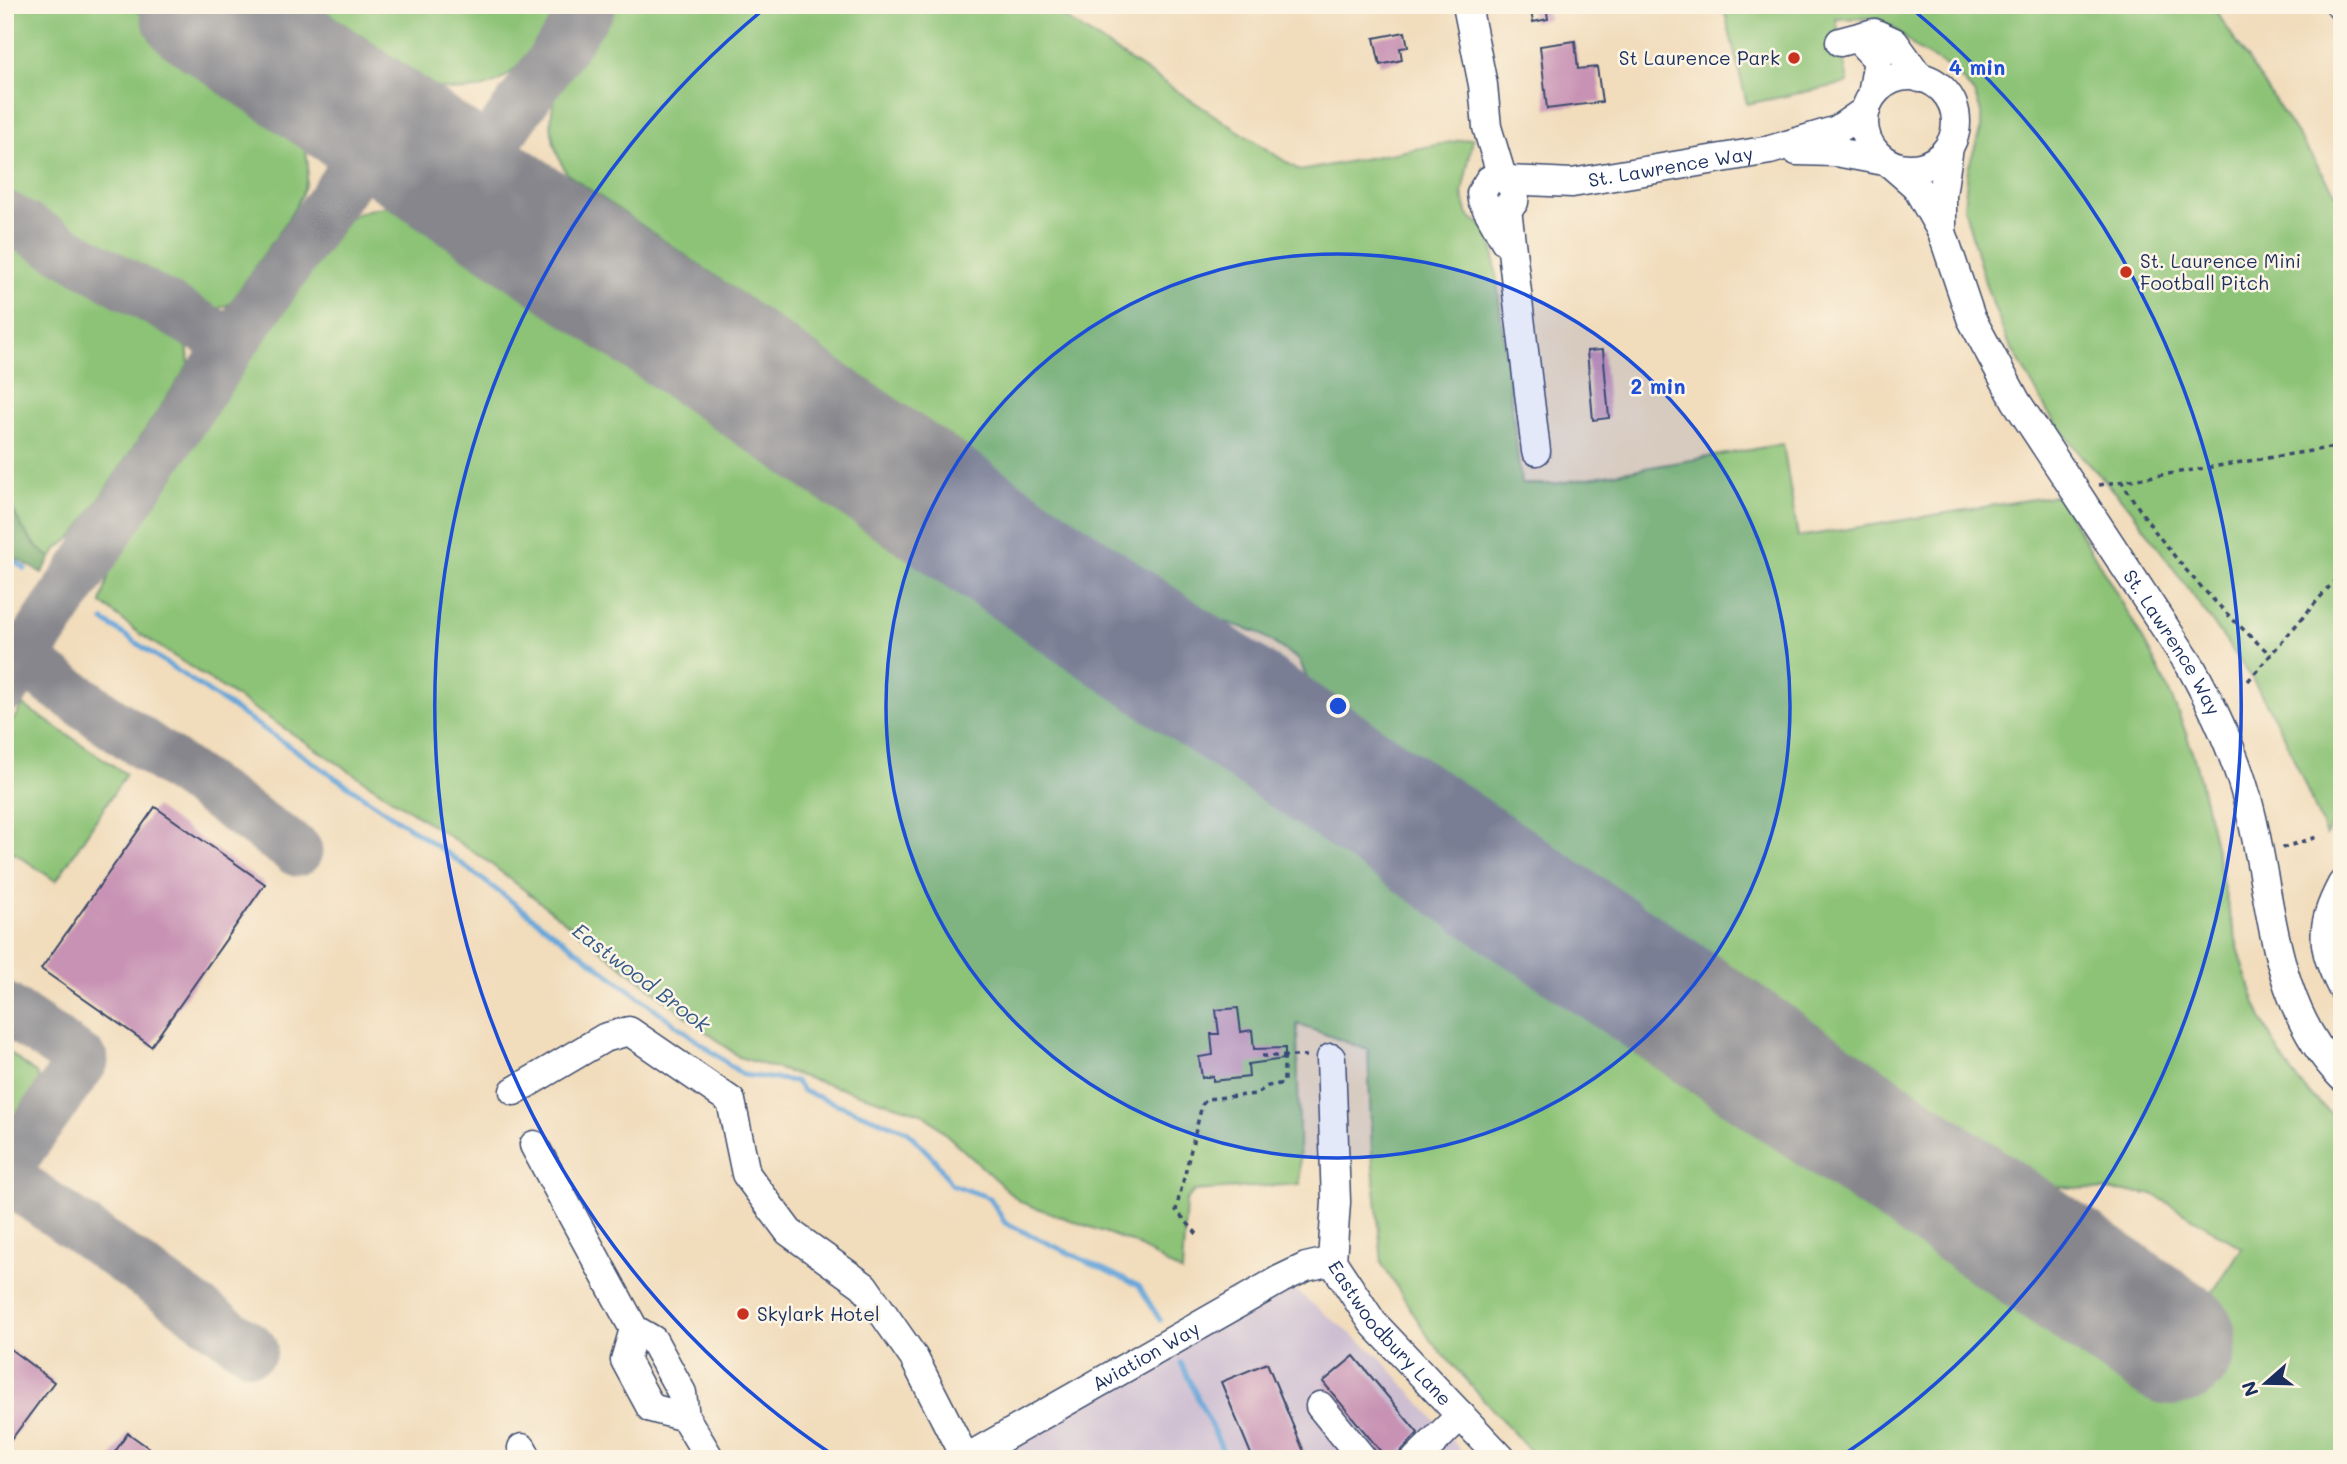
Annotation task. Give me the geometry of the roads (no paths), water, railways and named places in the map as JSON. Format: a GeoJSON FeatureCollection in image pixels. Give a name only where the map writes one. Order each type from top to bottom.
{"type":"FeatureCollection","features":[{"type":"Feature","properties":{"kind":"street"},"geometry":{"type":"LineString","coordinates":[[1467,5],[1483,85],[1487,127],[1481,159],[1500,193],[1502,234],[1513,267],[1536,451]]}},
{"type":"Feature","properties":{"kind":"street"},"geometry":{"type":"LineString","coordinates":[[1869,103],[1884,83],[1899,77],[1932,81],[1945,91],[1954,106],[1957,125],[1949,147],[1933,164],[1913,169],[1889,163],[1873,151],[1865,134],[1869,103],[1878,60],[1849,41],[1874,33],[1894,42],[1920,78]]}},
{"type":"Feature","properties":{"kind":"street","name":"St. Lawrence Way"},"geometry":{"type":"LineString","coordinates":[[1500,193],[1770,150],[1837,130],[1869,103]]}},
{"type":"Feature","properties":{"kind":"street","name":"St. Lawrence Way"},"geometry":{"type":"LineString","coordinates":[[1942,232],[1942,195],[1949,147]]}},
{"type":"Feature","properties":{"kind":"street","name":"St. Lawrence Way"},"geometry":{"type":"LineString","coordinates":[[1770,150],[1836,152],[1889,163],[1916,186],[1942,232],[1970,318],[2016,401],[2191,667],[2218,717],[2248,802],[2278,950],[2295,1009],[2323,1057],[2342,1077]]}},
{"type":"Feature","properties":{"kind":"street"},"geometry":{"type":"LineString","coordinates":[[2342,884],[2325,919],[2324,932],[2342,988]]}},
{"type":"Feature","properties":{"kind":"street"},"geometry":{"type":"LineString","coordinates":[[514,1091],[604,1038],[629,1031],[731,1101],[746,1174],[789,1232],[864,1286],[978,1455]]}},
{"type":"Feature","properties":{"kind":"street","name":"Eastwoodbury Lane"},"geometry":{"type":"LineString","coordinates":[[1331,1058],[1336,1202],[1332,1261],[1373,1323],[1502,1459]]}},
{"type":"Feature","properties":{"kind":"street"},"geometry":{"type":"LineString","coordinates":[[534,1145],[634,1329],[653,1340],[682,1393],[685,1417],[710,1459]]}},
{"type":"Feature","properties":{"kind":"street","name":"Aviation Way"},"geometry":{"type":"LineString","coordinates":[[978,1455],[1281,1279],[1307,1267],[1332,1261]]}},
{"type":"Feature","properties":{"kind":"street"},"geometry":{"type":"LineString","coordinates":[[1320,1406],[1363,1459]]}},
{"type":"Feature","properties":{"kind":"street"},"geometry":{"type":"LineString","coordinates":[[1416,1459],[1461,1415]]}},
{"type":"Feature","properties":{"kind":"waterway","name":"Eastwood Brook"},"geometry":{"type":"LineString","coordinates":[[5,554],[25,569]]}},
{"type":"Feature","properties":{"kind":"waterway","name":"Eastwood Brook"},"geometry":{"type":"LineString","coordinates":[[104,621],[450,855],[743,1075],[795,1081],[803,1091],[907,1131],[934,1159],[951,1184],[990,1198],[1005,1223],[1139,1286],[1160,1320]]}},
{"type":"Feature","properties":{"kind":"waterway","name":"Eastwood Brook"},"geometry":{"type":"LineString","coordinates":[[1181,1363],[1227,1459]]}},
{"type":"Feature","properties":{"kind":"place","name":"St Laurence Park"},"geometry":{"type":"Point","coordinates":[1794,58]}},
{"type":"Feature","properties":{"kind":"place","name":"St. Laurence Mini Football Pitch"},"geometry":{"type":"Point","coordinates":[2126,272]}},
{"type":"Feature","properties":{"kind":"place","name":"Skylark Hotel"},"geometry":{"type":"Point","coordinates":[743,1314]}}]}
